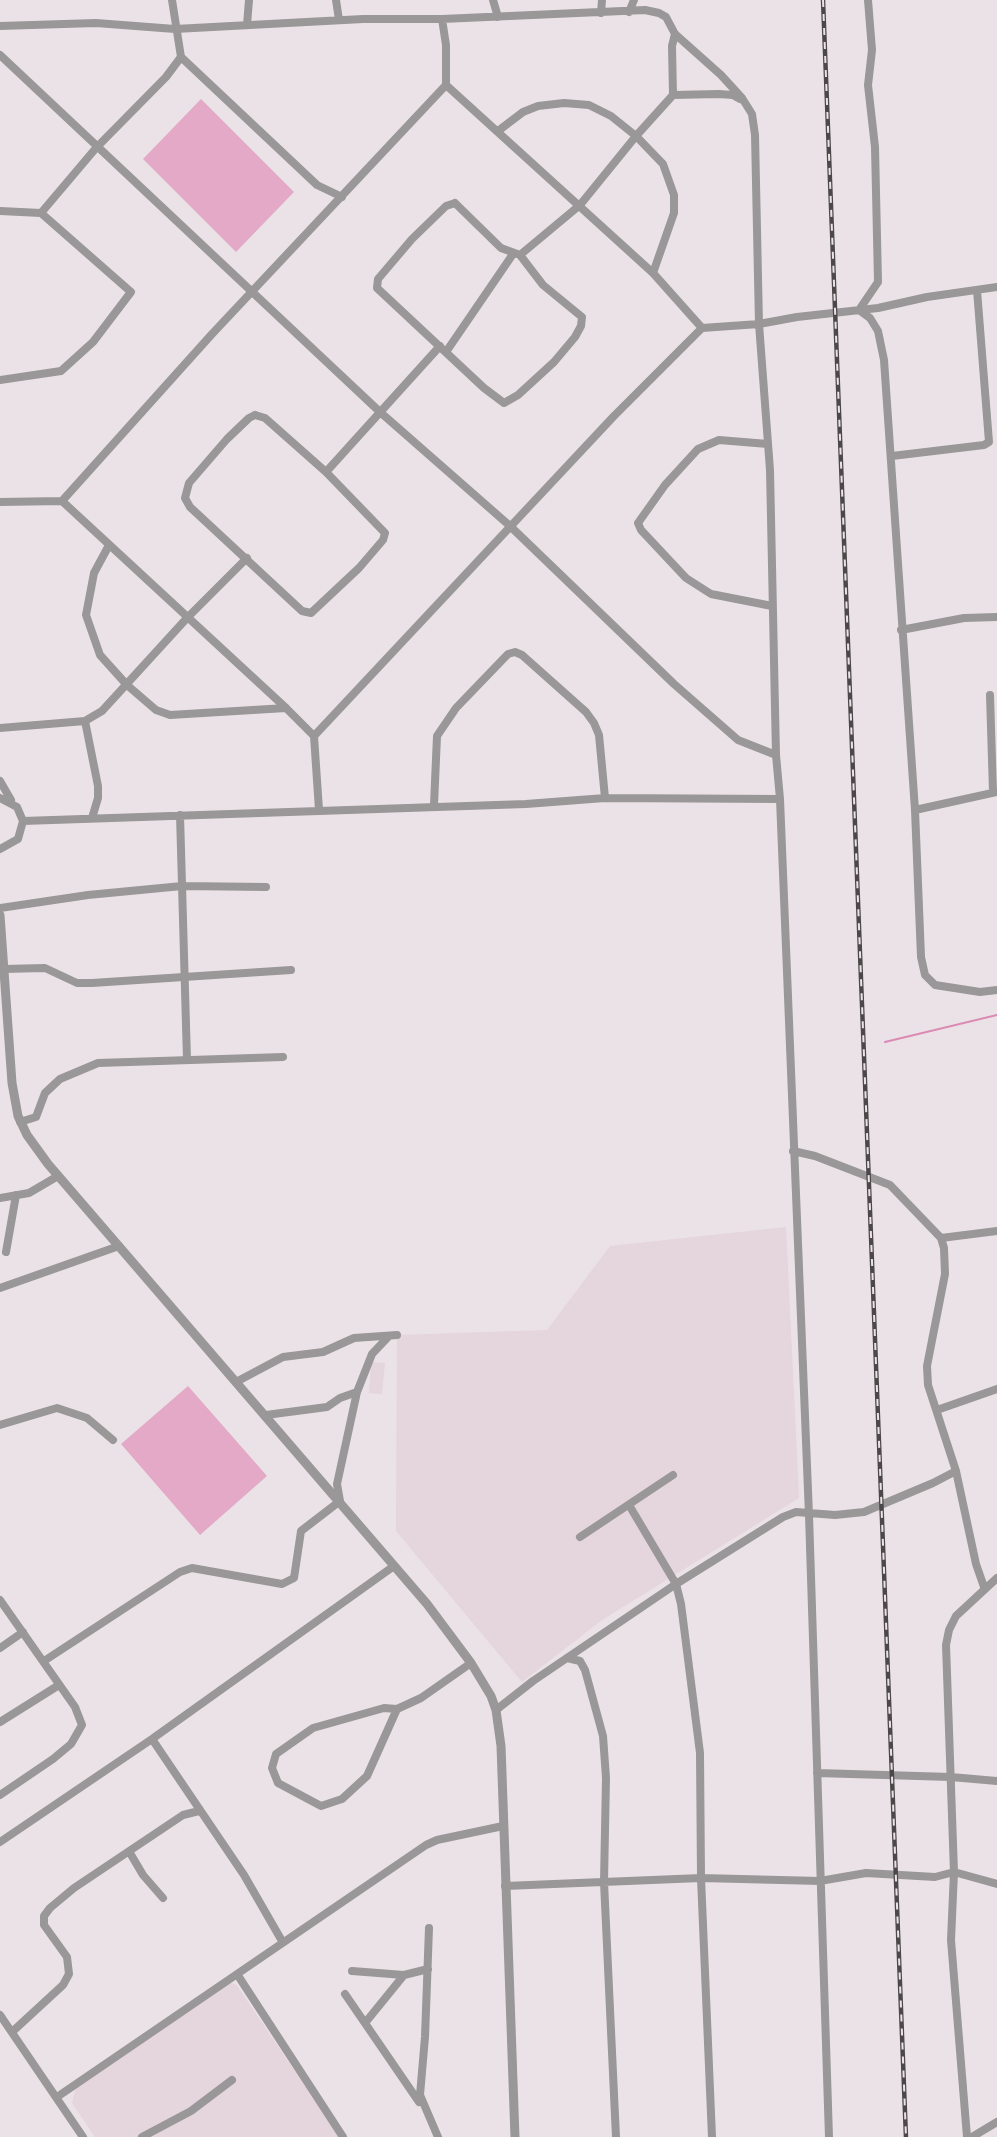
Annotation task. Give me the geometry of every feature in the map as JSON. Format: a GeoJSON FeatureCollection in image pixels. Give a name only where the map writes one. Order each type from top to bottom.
{"type":"FeatureCollection","features":[{"type":"Feature","properties":{"kind":"street"},"geometry":{"type":"LineString","coordinates":[[172,0],[181,57],[317,185],[342,197]]}},
{"type":"Feature","properties":{"kind":"street"},"geometry":{"type":"LineString","coordinates":[[247,25],[249,0]]}},
{"type":"Feature","properties":{"kind":"street"},"geometry":{"type":"LineString","coordinates":[[336,0],[339,20]]}},
{"type":"Feature","properties":{"kind":"street"},"geometry":{"type":"LineString","coordinates":[[493,0],[498,17]]}},
{"type":"Feature","properties":{"kind":"street"},"geometry":{"type":"LineString","coordinates":[[601,14],[602,0]]}},
{"type":"Feature","properties":{"kind":"street"},"geometry":{"type":"LineString","coordinates":[[629,12],[634,0]]}},
{"type":"Feature","properties":{"kind":"street"},"geometry":{"type":"LineString","coordinates":[[859,310],[878,282],[875,147],[868,85],[872,50],[868,0]]}},
{"type":"Feature","properties":{"kind":"street"},"geometry":{"type":"LineString","coordinates":[[0,26],[96,23],[175,29],[339,20],[659,13],[666,17],[675,34],[721,75],[752,114],[755,135],[759,324],[768,444],[776,756],[780,799],[809,1515],[829,2137]]}},
{"type":"Feature","properties":{"kind":"street"},"geometry":{"type":"LineString","coordinates":[[62,501],[252,292],[446,86],[446,45],[442,19]]}},
{"type":"Feature","properties":{"kind":"street"},"geometry":{"type":"LineString","coordinates":[[326,472],[380,412],[443,349],[516,254],[580,206],[636,136],[673,95],[672,46],[675,34]]}},
{"type":"Feature","properties":{"kind":"street"},"geometry":{"type":"LineString","coordinates":[[0,55],[96,148],[139,184],[380,412],[510,526],[637,650],[729,734],[776,756]]}},
{"type":"Feature","properties":{"kind":"street"},"geometry":{"type":"LineString","coordinates":[[41,213],[96,148],[146,99],[181,57]]}},
{"type":"Feature","properties":{"kind":"street"},"geometry":{"type":"LineString","coordinates":[[446,86],[653,273],[702,328]]}},
{"type":"Feature","properties":{"kind":"street"},"geometry":{"type":"LineString","coordinates":[[673,95],[733,95],[747,105]]}},
{"type":"Feature","properties":{"kind":"street"},"geometry":{"type":"LineString","coordinates":[[498,131],[523,112],[538,106],[564,103],[589,105],[611,116],[636,136],[663,164],[674,195],[674,213],[653,273]]}},
{"type":"Feature","properties":{"kind":"street"},"geometry":{"type":"LineString","coordinates":[[450,204],[459,205],[495,243],[516,254],[543,285],[582,317],[581,326],[575,337],[554,362],[518,395],[504,403],[443,349],[384,297],[377,288],[378,279],[412,239],[450,204]]}},
{"type":"Feature","properties":{"kind":"street"},"geometry":{"type":"LineString","coordinates":[[0,210],[41,213],[131,292],[93,342],[61,371],[0,380]]}},
{"type":"Feature","properties":{"kind":"street"},"geometry":{"type":"LineString","coordinates":[[314,736],[510,526],[702,328],[759,324],[797,316],[859,310],[997,287]]}},
{"type":"Feature","properties":{"kind":"street"},"geometry":{"type":"LineString","coordinates":[[892,456],[984,445],[994,436],[977,290]]}},
{"type":"Feature","properties":{"kind":"street"},"geometry":{"type":"LineString","coordinates":[[859,310],[870,318],[881,338],[892,456],[901,630],[915,810],[918,915],[925,975],[934,985],[962,991],[997,990]]}},
{"type":"Feature","properties":{"kind":"street"},"geometry":{"type":"LineString","coordinates":[[261,416],[326,472],[385,533],[383,540],[359,568],[316,611],[306,613],[190,507],[185,498],[189,483],[227,439],[249,418],[261,416]]}},
{"type":"Feature","properties":{"kind":"street"},"geometry":{"type":"LineString","coordinates":[[768,444],[719,440],[698,449],[665,485],[638,523],[641,530],[686,578],[711,594],[772,606]]}},
{"type":"Feature","properties":{"kind":"street"},"geometry":{"type":"LineString","coordinates":[[0,501],[62,501],[108,547],[286,708],[314,736],[319,810]]}},
{"type":"Feature","properties":{"kind":"street"},"geometry":{"type":"LineString","coordinates":[[108,547],[94,573],[86,615],[100,655],[127,685],[156,710],[170,715],[286,708]]}},
{"type":"Feature","properties":{"kind":"street"},"geometry":{"type":"LineString","coordinates":[[0,728],[85,721],[102,711],[247,558]]}},
{"type":"Feature","properties":{"kind":"street"},"geometry":{"type":"LineString","coordinates":[[901,630],[964,618],[997,616]]}},
{"type":"Feature","properties":{"kind":"street"},"geometry":{"type":"LineString","coordinates":[[435,806],[437,736],[456,708],[508,654],[515,652],[522,655],[570,698],[594,723],[599,735],[605,798]]}},
{"type":"Feature","properties":{"kind":"street"},"geometry":{"type":"LineString","coordinates":[[915,810],[995,792],[990,695]]}},
{"type":"Feature","properties":{"kind":"street"},"geometry":{"type":"LineString","coordinates":[[85,721],[98,786],[98,798],[92,819]]}},
{"type":"Feature","properties":{"kind":"street"},"geometry":{"type":"LineString","coordinates":[[0,781],[20,811],[23,821],[18,839],[0,849]]}},
{"type":"Feature","properties":{"kind":"street"},"geometry":{"type":"LineString","coordinates":[[0,798],[13,803]]}},
{"type":"Feature","properties":{"kind":"street"},"geometry":{"type":"LineString","coordinates":[[23,821],[526,804],[605,798],[780,799]]}},
{"type":"Feature","properties":{"kind":"street"},"geometry":{"type":"LineString","coordinates":[[180,815],[187,1060]]}},
{"type":"Feature","properties":{"kind":"street"},"geometry":{"type":"LineString","coordinates":[[0,908],[88,895],[182,886],[266,886]]}},
{"type":"Feature","properties":{"kind":"street"},"geometry":{"type":"LineString","coordinates":[[0,915],[3,1011],[12,1083],[20,1122],[58,1176],[394,1566],[471,1663],[496,1710],[501,1746],[515,2137]]}},
{"type":"Feature","properties":{"kind":"street"},"geometry":{"type":"LineString","coordinates":[[3,969],[45,968],[77,983],[291,970]]}},
{"type":"Feature","properties":{"kind":"street"},"geometry":{"type":"LineString","coordinates":[[20,1122],[36,1117],[45,1093],[60,1079],[91,1065],[283,1058]]}},
{"type":"Feature","properties":{"kind":"street"},"geometry":{"type":"LineString","coordinates":[[793,1152],[815,1155],[890,1185],[941,1238],[944,1248],[945,1274],[927,1366],[928,1385],[956,1470],[976,1564],[984,1587]]}},
{"type":"Feature","properties":{"kind":"street"},"geometry":{"type":"LineString","coordinates":[[0,1198],[37,1190],[58,1176]]}},
{"type":"Feature","properties":{"kind":"street"},"geometry":{"type":"LineString","coordinates":[[6,1252],[16,1195]]}},
{"type":"Feature","properties":{"kind":"street"},"geometry":{"type":"LineString","coordinates":[[941,1238],[997,1231]]}},
{"type":"Feature","properties":{"kind":"street"},"geometry":{"type":"LineString","coordinates":[[0,1288],[119,1246]]}},
{"type":"Feature","properties":{"kind":"street"},"geometry":{"type":"LineString","coordinates":[[236,1382],[283,1358],[323,1352],[354,1338],[393,1335],[372,1354],[357,1392],[337,1484],[340,1501]]}},
{"type":"Feature","properties":{"kind":"street"},"geometry":{"type":"LineString","coordinates":[[937,1410],[997,1389]]}},
{"type":"Feature","properties":{"kind":"street"},"geometry":{"type":"LineString","coordinates":[[266,1415],[327,1407],[340,1398],[357,1392]]}},
{"type":"Feature","properties":{"kind":"street"},"geometry":{"type":"LineString","coordinates":[[0,1425],[57,1408],[95,1423],[113,1440]]}},
{"type":"Feature","properties":{"kind":"street"},"geometry":{"type":"LineString","coordinates":[[496,1710],[567,1658],[676,1584],[783,1517],[796,1512],[809,1515],[864,1512],[933,1483],[956,1470]]}},
{"type":"Feature","properties":{"kind":"street"},"geometry":{"type":"LineString","coordinates":[[580,1536],[673,1475]]}},
{"type":"Feature","properties":{"kind":"street"},"geometry":{"type":"LineString","coordinates":[[44,1661],[180,1572],[192,1568],[282,1584],[289,1582],[294,1578],[302,1531],[340,1501]]}},
{"type":"Feature","properties":{"kind":"street"},"geometry":{"type":"LineString","coordinates":[[628,1505],[676,1584],[700,1753],[701,1878],[712,2137]]}},
{"type":"Feature","properties":{"kind":"street"},"geometry":{"type":"LineString","coordinates":[[0,1842],[152,1739],[394,1566]]}},
{"type":"Feature","properties":{"kind":"street"},"geometry":{"type":"LineString","coordinates":[[967,2137],[951,1940],[954,1872],[946,1712],[946,1645],[949,1630],[956,1616],[984,1587],[997,1578]]}},
{"type":"Feature","properties":{"kind":"street"},"geometry":{"type":"LineString","coordinates":[[0,1600],[75,1707],[82,1725],[71,1744],[0,1795]]}},
{"type":"Feature","properties":{"kind":"street"},"geometry":{"type":"LineString","coordinates":[[0,1648],[23,1632]]}},
{"type":"Feature","properties":{"kind":"street"},"geometry":{"type":"LineString","coordinates":[[567,1658],[580,1661],[585,1670],[603,1736],[606,1778],[604,1881],[616,2137]]}},
{"type":"Feature","properties":{"kind":"street"},"geometry":{"type":"LineString","coordinates":[[397,1709],[367,1776],[342,1799],[321,1806],[278,1783],[272,1768],[276,1754],[313,1728],[384,1708],[397,1709],[421,1698],[471,1663]]}},
{"type":"Feature","properties":{"kind":"street"},"geometry":{"type":"LineString","coordinates":[[0,1722],[58,1685]]}},
{"type":"Feature","properties":{"kind":"street"},"geometry":{"type":"LineString","coordinates":[[152,1739],[244,1875],[282,1941]]}},
{"type":"Feature","properties":{"kind":"street"},"geometry":{"type":"LineString","coordinates":[[817,1773],[951,1777],[997,1781]]}},
{"type":"Feature","properties":{"kind":"street"},"geometry":{"type":"LineString","coordinates":[[12,2032],[63,1985],[69,1974],[67,1957],[49,1934],[44,1925],[44,1916],[74,1888],[130,1853],[183,1815],[200,1811]]}},
{"type":"Feature","properties":{"kind":"street"},"geometry":{"type":"LineString","coordinates":[[57,2097],[282,1941],[426,1845],[437,1840],[503,1826]]}},
{"type":"Feature","properties":{"kind":"street"},"geometry":{"type":"LineString","coordinates":[[130,1853],[143,1875],[163,1898]]}},
{"type":"Feature","properties":{"kind":"street"},"geometry":{"type":"LineString","coordinates":[[505,1886],[701,1878],[820,1881],[866,1873],[935,1877],[954,1872],[997,1884]]}},
{"type":"Feature","properties":{"kind":"street"},"geometry":{"type":"LineString","coordinates":[[423,2109],[420,2096],[429,1928]]}},
{"type":"Feature","properties":{"kind":"street"},"geometry":{"type":"LineString","coordinates":[[352,1971],[404,1975],[428,1969]]}},
{"type":"Feature","properties":{"kind":"street"},"geometry":{"type":"LineString","coordinates":[[237,1974],[344,2137]]}},
{"type":"Feature","properties":{"kind":"street"},"geometry":{"type":"LineString","coordinates":[[365,2023],[404,1975]]}},
{"type":"Feature","properties":{"kind":"street"},"geometry":{"type":"LineString","coordinates":[[345,1994],[423,2109],[438,2137]]}},
{"type":"Feature","properties":{"kind":"street"},"geometry":{"type":"LineString","coordinates":[[0,2015],[83,2137]]}},
{"type":"Feature","properties":{"kind":"street"},"geometry":{"type":"LineString","coordinates":[[142,2137],[191,2111],[232,2080]]}},
{"type":"Feature","properties":{"kind":"street"},"geometry":{"type":"LineString","coordinates":[[972,2137],[997,2122]]}},
{"type":"Feature","properties":{"kind":"shaded area"},"geometry":{"type":"Polygon","coordinates":[[[201,99],[294,192],[236,252],[143,159],[201,99]]]}},
{"type":"Feature","properties":{"kind":"shaded area"},"geometry":{"type":"Polygon","coordinates":[[[786,1227],[799,1498],[602,1620],[522,1682],[396,1531],[397,1335],[547,1330],[610,1246],[786,1227]]]}},
{"type":"Feature","properties":{"kind":"shaded area"},"geometry":{"type":"Polygon","coordinates":[[[371,1362],[385,1363],[382,1394],[369,1393],[371,1362]]]}},
{"type":"Feature","properties":{"kind":"shaded area"},"geometry":{"type":"Polygon","coordinates":[[[188,1386],[267,1476],[200,1535],[121,1444],[188,1386]]]}},
{"type":"Feature","properties":{"kind":"shaded area"},"geometry":{"type":"Polygon","coordinates":[[[230,1983],[236,1984],[339,2137],[95,2137],[72,2103],[76,2086],[230,1983]]]}},
{"type":"Feature","properties":{"kind":"waterway"},"geometry":{"type":"LineString","coordinates":[[885,1042],[997,1015]]}},
{"type":"Feature","properties":{"kind":"railway"},"geometry":{"type":"LineString","coordinates":[[823,0],[906,2137]]}}]}
